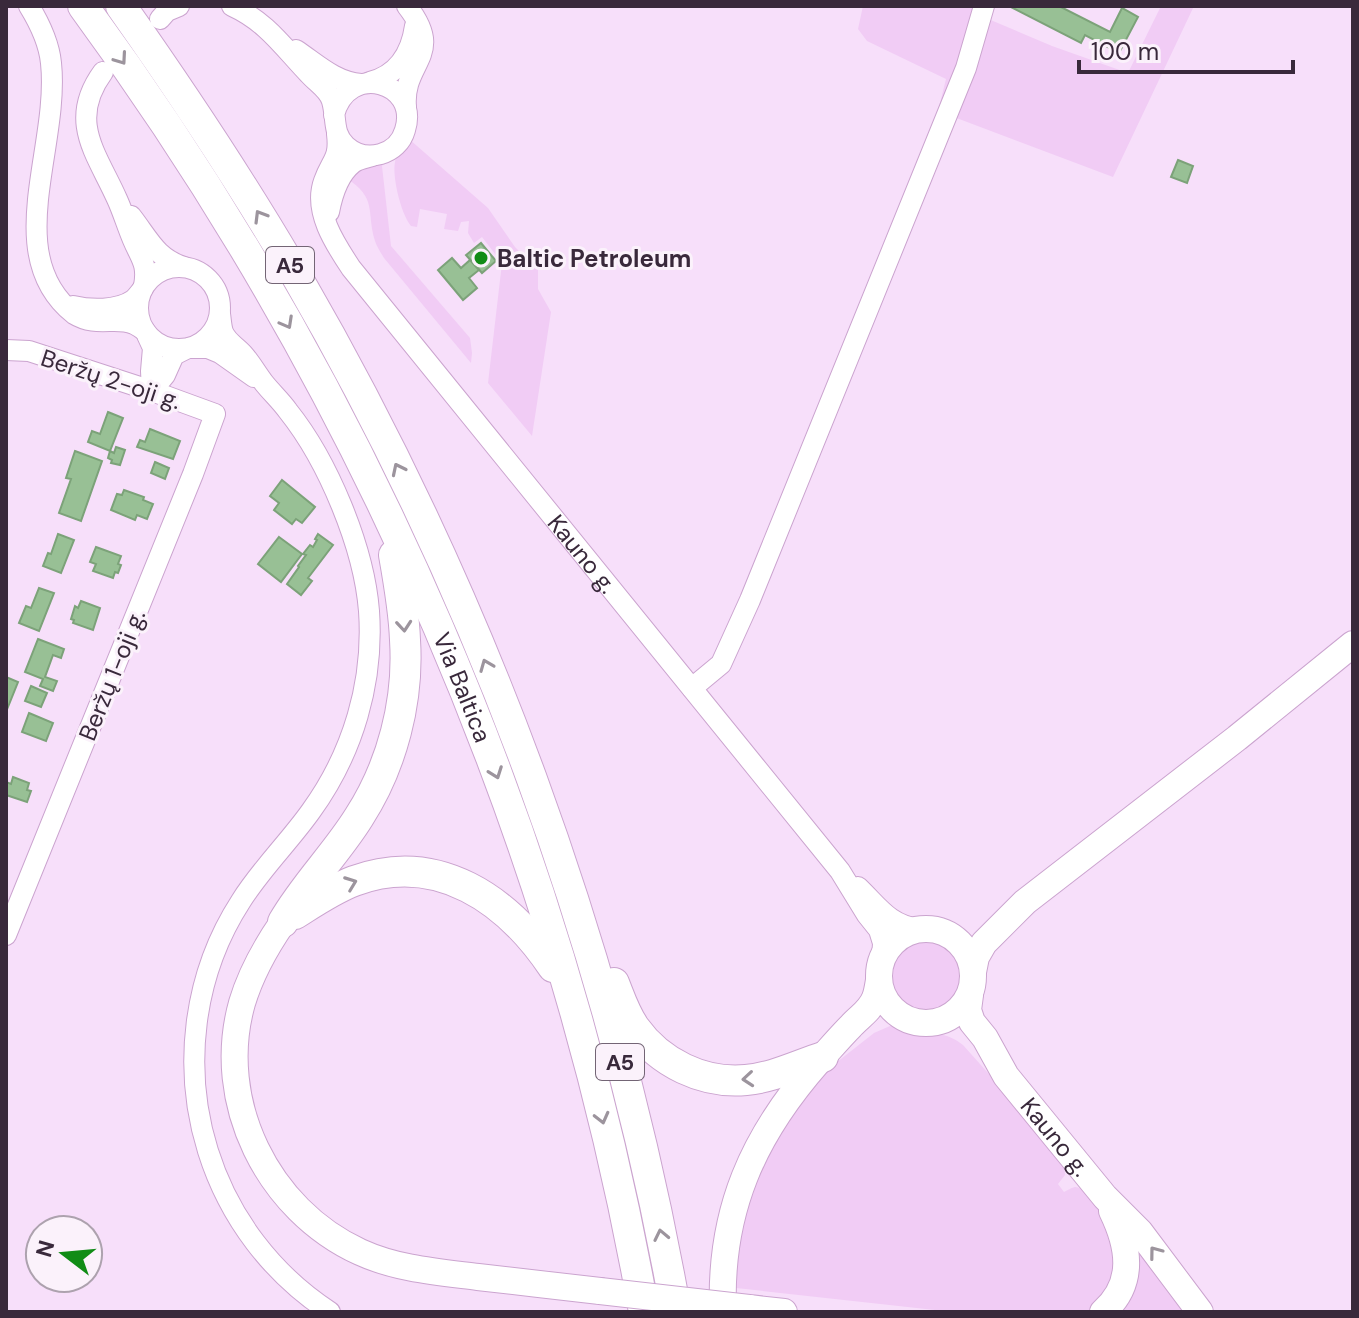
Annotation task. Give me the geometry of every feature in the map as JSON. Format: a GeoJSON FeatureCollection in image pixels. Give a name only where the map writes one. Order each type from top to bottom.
{"type":"FeatureCollection","features":[{"type":"Feature","properties":{"kind":"highway","name":"Via Baltica"},"geometry":{"type":"LineString","coordinates":[[83,6],[158,113],[264,282],[342,424],[440,635],[520,841],[567,989],[610,1149],[644,1312]]}},
{"type":"Feature","properties":{"kind":"highway","name":"Via Baltica"},"geometry":{"type":"LineString","coordinates":[[121,6],[209,134],[297,278],[377,425],[472,630],[532,779],[583,933],[631,1103],[676,1312]]}},
{"type":"Feature","properties":{"kind":"highway"},"geometry":{"type":"LineString","coordinates":[[283,922],[295,901],[361,815],[375,789],[395,734],[405,673],[406,643],[389,521]]}},
{"type":"Feature","properties":{"kind":"highway"},"geometry":{"type":"LineString","coordinates":[[544,817],[576,880],[621,1002],[634,1026],[663,1056],[702,1076],[724,1080],[768,1076],[823,1057]]}},
{"type":"Feature","properties":{"kind":"highway"},"geometry":{"type":"LineString","coordinates":[[283,922],[319,898],[357,880],[400,872],[446,878],[477,890],[509,913],[544,954],[567,989]]}},
{"type":"Feature","properties":{"kind":"main road"},"geometry":{"type":"LineString","coordinates":[[823,1057],[878,1022],[891,1018],[920,1022],[948,1018],[961,1008],[971,984],[976,957],[984,943],[1025,902],[1353,644]]}},
{"type":"Feature","properties":{"kind":"main road"},"geometry":{"type":"LineString","coordinates":[[736,1310],[723,1269],[735,1201],[755,1150],[781,1107],[866,1013],[875,999],[880,970],[888,949],[896,939],[919,929],[961,935],[971,932],[1025,902]]}},
{"type":"Feature","properties":{"kind":"main road"},"geometry":{"type":"LineString","coordinates":[[283,922],[248,985],[237,1026],[238,1094],[251,1139],[267,1170],[303,1214],[330,1235],[360,1252],[424,1270],[736,1310],[784,1312]]}},
{"type":"Feature","properties":{"kind":"main road"},"geometry":{"type":"LineString","coordinates":[[946,933],[957,940],[971,960],[971,984]]}},
{"type":"Feature","properties":{"kind":"main road"},"geometry":{"type":"LineString","coordinates":[[880,970],[882,993],[888,1005],[897,1014],[920,1022]]}},
{"type":"Feature","properties":{"kind":"main road","name":"Kauno g."},"geometry":{"type":"LineString","coordinates":[[971,984],[968,1010],[972,1022],[985,1038],[1006,1076]]}},
{"type":"Feature","properties":{"kind":"main road","name":"Kauno g."},"geometry":{"type":"LineString","coordinates":[[920,1022],[949,1027],[963,1035],[1006,1076],[1105,1197]]}},
{"type":"Feature","properties":{"kind":"main road"},"geometry":{"type":"LineString","coordinates":[[1103,1312],[1118,1295],[1126,1268],[1124,1239],[1105,1197]]}},
{"type":"Feature","properties":{"kind":"main road"},"geometry":{"type":"LineString","coordinates":[[1105,1197],[1140,1232],[1200,1312]]}},
{"type":"Feature","properties":{"kind":"street"},"geometry":{"type":"LineString","coordinates":[[29,6],[48,45],[51,65],[47,117],[28,206],[26,245],[36,278],[74,315],[101,323],[134,324],[165,347],[208,348],[264,383]]}},
{"type":"Feature","properties":{"kind":"street"},"geometry":{"type":"LineString","coordinates":[[160,19],[167,11],[179,6]]}},
{"type":"Feature","properties":{"kind":"street"},"geometry":{"type":"LineString","coordinates":[[232,6],[261,23],[325,89],[332,100],[335,124],[342,143],[361,155],[372,156]]}},
{"type":"Feature","properties":{"kind":"street"},"geometry":{"type":"LineString","coordinates":[[692,688],[721,664],[750,600],[966,68],[984,6]]}},
{"type":"Feature","properties":{"kind":"street"},"geometry":{"type":"LineString","coordinates":[[335,124],[337,104],[343,95],[351,88],[384,78],[395,71],[413,40],[411,14]]}},
{"type":"Feature","properties":{"kind":"street"},"geometry":{"type":"LineString","coordinates":[[331,232],[330,209],[337,185],[351,165],[388,151],[402,138],[406,128],[404,92],[424,47],[422,33],[411,14]]}},
{"type":"Feature","properties":{"kind":"street"},"geometry":{"type":"LineString","coordinates":[[276,37],[334,77],[348,83],[381,84],[392,89],[406,107]]}},
{"type":"Feature","properties":{"kind":"street"},"geometry":{"type":"LineString","coordinates":[[103,72],[88,105],[87,131],[95,157],[144,259],[147,272],[138,310],[153,348],[152,391]]}},
{"type":"Feature","properties":{"kind":"street","name":"Kauno g."},"geometry":{"type":"LineString","coordinates":[[335,124],[339,147],[321,195],[323,214],[340,251],[840,871],[879,930],[883,943],[880,970]]}},
{"type":"Feature","properties":{"kind":"street"},"geometry":{"type":"LineString","coordinates":[[117,198],[157,252],[168,262],[197,271],[215,288],[220,301],[222,329],[228,340],[243,353],[289,412],[320,462],[351,529],[365,582],[370,635],[368,662],[359,712],[342,759],[304,820],[247,891],[227,925],[215,950],[200,1000],[193,1053],[203,1136],[211,1163],[236,1214],[267,1258],[304,1293],[330,1312]]}},
{"type":"Feature","properties":{"kind":"street"},"geometry":{"type":"LineString","coordinates":[[61,303],[83,308],[119,306],[132,300],[161,271],[184,267]]}},
{"type":"Feature","properties":{"kind":"street"},"geometry":{"type":"LineString","coordinates":[[152,391],[165,375],[174,355],[201,343],[210,335],[220,314]]}},
{"type":"Feature","properties":{"kind":"street","name":"Beržų 2-oji g."},"geometry":{"type":"LineString","coordinates":[[6,350],[29,351],[215,414]]}},
{"type":"Feature","properties":{"kind":"street","name":"Beržų 1-oji g."},"geometry":{"type":"LineString","coordinates":[[6,935],[215,414]]}},
{"type":"Feature","properties":{"kind":"street","name":"Kauno g."},"geometry":{"type":"LineString","coordinates":[[840,871],[890,920],[904,927],[919,929]]}},
{"type":"Feature","properties":{"kind":"shaded area"},"geometry":{"type":"Polygon","coordinates":[[[863,6],[975,6],[974,13],[1052,46],[1128,73],[1161,6],[1194,6],[1113,177],[938,111],[946,79],[867,41],[858,29],[863,6]]]}},
{"type":"Feature","properties":{"kind":"shaded area"},"geometry":{"type":"Polygon","coordinates":[[[409,139],[488,208],[515,247],[538,270],[538,289],[551,312],[532,436],[488,383],[502,263],[482,237],[474,243],[468,233],[469,221],[461,222],[458,231],[444,229],[447,214],[420,209],[417,227],[411,226],[401,204],[394,169],[397,156],[409,139]]]}},
{"type":"Feature","properties":{"kind":"shaded area"},"geometry":{"type":"Polygon","coordinates":[[[386,156],[382,166],[391,246],[470,338],[471,363],[384,258],[372,231],[367,199],[346,178],[353,170],[386,156]]]}},
{"type":"Feature","properties":{"kind":"shaded area"},"geometry":{"type":"Polygon","coordinates":[[[918,937],[934,937],[948,943],[959,954],[965,976],[959,998],[948,1009],[934,1015],[918,1015],[904,1009],[893,998],[887,984],[887,968],[893,954],[904,943],[918,937]]]}},
{"type":"Feature","properties":{"kind":"shaded area"},"geometry":{"type":"Polygon","coordinates":[[[890,1026],[942,1035],[963,1045],[1064,1164],[1065,1175],[1058,1184],[1064,1192],[1074,1187],[1080,1189],[1099,1209],[1114,1241],[1115,1275],[1107,1292],[1087,1312],[953,1312],[736,1288],[737,1246],[760,1163],[812,1085],[874,1033],[890,1026]]]}},
{"type":"Feature","properties":{"kind":"shaded area"},"geometry":{"type":"Polygon","coordinates":[[[1129,1232],[1188,1312],[1113,1312],[1129,1232]]]}},
{"type":"Feature","properties":{"kind":"building"},"geometry":{"type":"Polygon","coordinates":[[[1009,6],[1059,6],[1110,32],[1122,8],[1138,17],[1119,53],[1085,35],[1081,43],[1009,6]]]}},
{"type":"Feature","properties":{"kind":"building"},"geometry":{"type":"Polygon","coordinates":[[[1178,160],[1193,166],[1187,183],[1171,177],[1178,160]]]}},
{"type":"Feature","properties":{"kind":"building","name":"Baltic Petroleum"},"geometry":{"type":"Polygon","coordinates":[[[481,243],[496,261],[482,273],[466,255],[481,243]]]}},
{"type":"Feature","properties":{"kind":"building"},"geometry":{"type":"Polygon","coordinates":[[[452,258],[461,268],[470,260],[479,270],[469,278],[477,288],[463,300],[438,270],[452,258]]]}},
{"type":"Feature","properties":{"kind":"building"},"geometry":{"type":"Polygon","coordinates":[[[108,412],[123,418],[110,451],[88,442],[92,431],[100,434],[108,412]]]}},
{"type":"Feature","properties":{"kind":"building"},"geometry":{"type":"Polygon","coordinates":[[[150,429],[180,441],[173,459],[137,447],[140,440],[145,442],[150,429]]]}},
{"type":"Feature","properties":{"kind":"building"},"geometry":{"type":"Polygon","coordinates":[[[116,447],[125,450],[120,465],[111,463],[112,460],[108,458],[110,451],[114,453],[116,447]]]}},
{"type":"Feature","properties":{"kind":"building"},"geometry":{"type":"Polygon","coordinates":[[[75,451],[102,461],[81,521],[59,513],[71,479],[66,478],[75,451]]]}},
{"type":"Feature","properties":{"kind":"building"},"geometry":{"type":"Polygon","coordinates":[[[155,462],[169,468],[165,479],[151,473],[155,462]]]}},
{"type":"Feature","properties":{"kind":"building"},"geometry":{"type":"Polygon","coordinates":[[[282,480],[315,507],[302,523],[296,519],[292,524],[274,510],[279,503],[270,496],[282,480]]]}},
{"type":"Feature","properties":{"kind":"building"},"geometry":{"type":"Polygon","coordinates":[[[124,490],[153,504],[147,519],[137,515],[135,520],[111,510],[117,494],[122,495],[124,490]]]}},
{"type":"Feature","properties":{"kind":"building"},"geometry":{"type":"Polygon","coordinates":[[[58,534],[74,540],[61,573],[43,566],[58,534]]]}},
{"type":"Feature","properties":{"kind":"building"},"geometry":{"type":"Polygon","coordinates":[[[318,534],[333,545],[308,578],[312,581],[301,595],[287,584],[306,555],[303,554],[310,545],[313,547],[318,534]]]}},
{"type":"Feature","properties":{"kind":"building"},"geometry":{"type":"Polygon","coordinates":[[[279,537],[302,554],[281,582],[258,564],[279,537]]]}},
{"type":"Feature","properties":{"kind":"building"},"geometry":{"type":"Polygon","coordinates":[[[96,547],[121,556],[118,564],[121,565],[113,578],[93,571],[96,564],[90,562],[96,547]]]}},
{"type":"Feature","properties":{"kind":"building"},"geometry":{"type":"Polygon","coordinates":[[[39,588],[54,593],[39,631],[19,623],[26,606],[31,608],[39,588]]]}},
{"type":"Feature","properties":{"kind":"building"},"geometry":{"type":"Polygon","coordinates":[[[81,601],[100,608],[93,630],[73,623],[71,619],[75,606],[78,608],[81,601]]]}},
{"type":"Feature","properties":{"kind":"building"},"geometry":{"type":"Polygon","coordinates":[[[38,639],[64,649],[61,658],[53,655],[45,677],[57,681],[53,691],[40,686],[43,679],[25,672],[38,639]]]}},
{"type":"Feature","properties":{"kind":"building"},"geometry":{"type":"Polygon","coordinates":[[[6,677],[18,682],[6,712],[6,677]]]}},
{"type":"Feature","properties":{"kind":"building"},"geometry":{"type":"Polygon","coordinates":[[[31,686],[47,693],[41,707],[25,701],[31,686]]]}},
{"type":"Feature","properties":{"kind":"building"},"geometry":{"type":"Polygon","coordinates":[[[29,713],[53,723],[46,741],[22,732],[29,713]]]}},
{"type":"Feature","properties":{"kind":"building"},"geometry":{"type":"Polygon","coordinates":[[[13,777],[29,783],[27,790],[31,791],[27,802],[6,795],[6,782],[11,784],[13,777]]]}},
{"type":"Feature","properties":{"kind":"place","name":"Baltic Petroleum"},"geometry":{"type":"Point","coordinates":[481,258]}}]}
